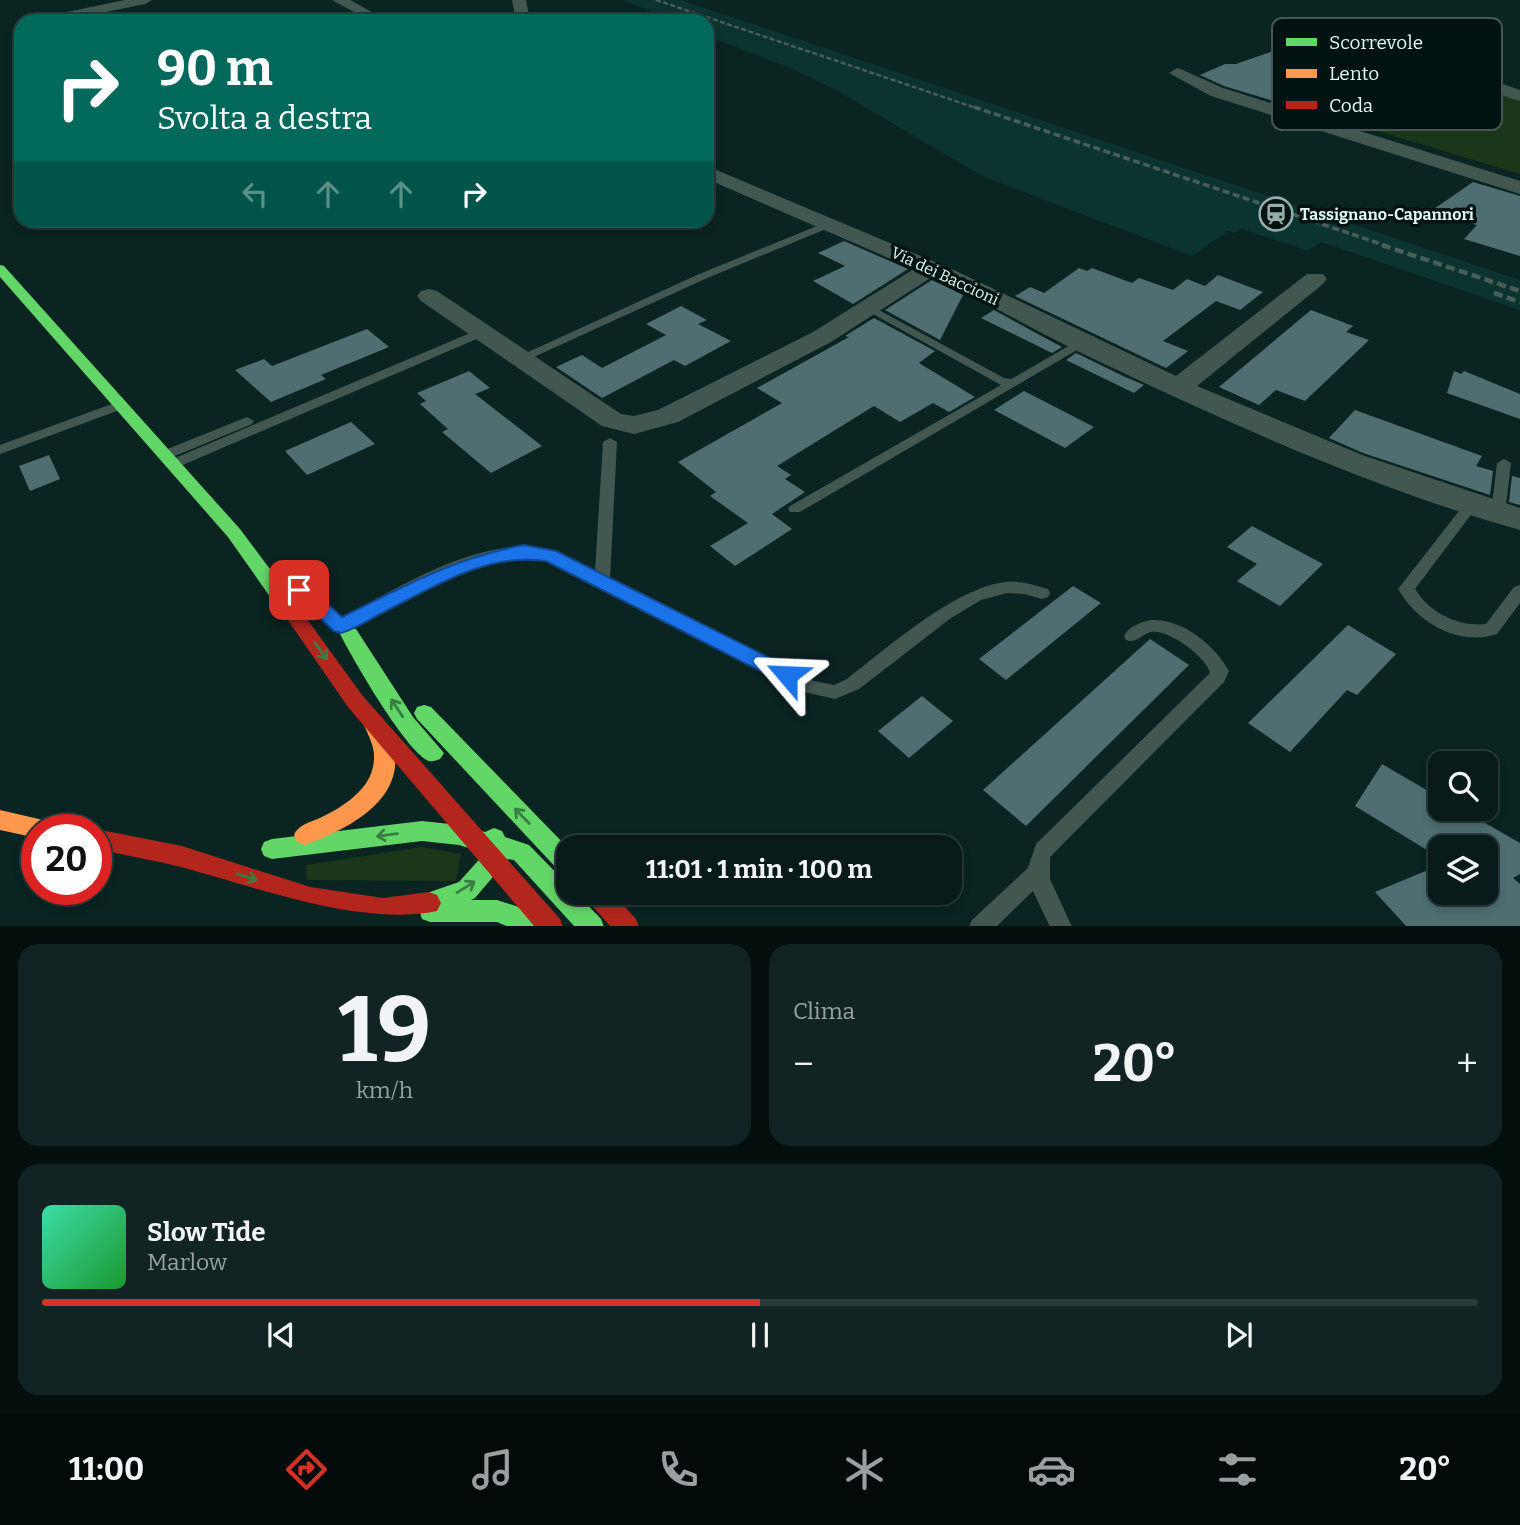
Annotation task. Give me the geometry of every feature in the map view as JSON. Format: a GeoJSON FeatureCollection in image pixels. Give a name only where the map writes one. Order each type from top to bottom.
{"type":"FeatureCollection","features":[{"type":"Feature","properties":{"kind":"main road"},"geometry":{"type":"LineString","coordinates":[[2,273],[237,537],[373,723],[475,839],[496,853],[521,852],[592,926]]}},
{"type":"Feature","properties":{"kind":"main road"},"geometry":{"type":"LineString","coordinates":[[237,537],[289,581]]}},
{"type":"Feature","properties":{"kind":"main road"},"geometry":{"type":"LineString","coordinates":[[340,626],[556,851]]}},
{"type":"Feature","properties":{"kind":"main road"},"geometry":{"type":"LineString","coordinates":[[340,626],[406,723],[442,763]]}},
{"type":"Feature","properties":{"kind":"main road"},"geometry":{"type":"LineString","coordinates":[[373,723],[385,752],[385,765],[380,779],[369,794],[352,811],[324,828],[265,849],[422,831],[475,839]]}},
{"type":"Feature","properties":{"kind":"main road"},"geometry":{"type":"LineString","coordinates":[[0,820],[21,824]]}},
{"type":"Feature","properties":{"kind":"main road"},"geometry":{"type":"LineString","coordinates":[[486,824],[496,853],[551,926]]}},
{"type":"Feature","properties":{"kind":"main road"},"geometry":{"type":"LineString","coordinates":[[112,842],[182,856],[310,898],[383,909],[497,911],[546,926]]}},
{"type":"Feature","properties":{"kind":"main road"},"geometry":{"type":"LineString","coordinates":[[182,856],[220,853]]}},
{"type":"Feature","properties":{"kind":"main road"},"geometry":{"type":"LineString","coordinates":[[383,909],[434,902],[467,890],[496,853]]}},
{"type":"Feature","properties":{"kind":"main road"},"geometry":{"type":"LineString","coordinates":[[607,905],[627,926]]}},
{"type":"Feature","properties":{"kind":"street"},"geometry":{"type":"LineString","coordinates":[[77,14],[144,0],[159,9]]}},
{"type":"Feature","properties":{"kind":"street"},"geometry":{"type":"LineString","coordinates":[[339,0],[367,14]]}},
{"type":"Feature","properties":{"kind":"street"},"geometry":{"type":"LineString","coordinates":[[1177,73],[1217,92],[1272,110]]}},
{"type":"Feature","properties":{"kind":"street"},"geometry":{"type":"LineString","coordinates":[[1502,90],[1520,96]]}},
{"type":"Feature","properties":{"kind":"street"},"geometry":{"type":"LineString","coordinates":[[1336,130],[1520,188]]}},
{"type":"Feature","properties":{"kind":"street","name":"Via dei Baccioni"},"geometry":{"type":"LineString","coordinates":[[714,175],[932,268],[1083,343],[1374,470],[1496,512]]}},
{"type":"Feature","properties":{"kind":"street"},"geometry":{"type":"LineString","coordinates":[[429,296],[612,421],[634,425],[668,416],[822,337],[932,268]]}},
{"type":"Feature","properties":{"kind":"street"},"geometry":{"type":"LineString","coordinates":[[1180,386],[1315,279]]}},
{"type":"Feature","properties":{"kind":"lane"},"geometry":{"type":"LineString","coordinates":[[521,358],[701,277],[829,224]]}},
{"type":"Feature","properties":{"kind":"lane"},"geometry":{"type":"LineString","coordinates":[[877,312],[1000,381],[1010,383]]}},
{"type":"Feature","properties":{"kind":"lane"},"geometry":{"type":"LineString","coordinates":[[169,460],[478,329]]}},
{"type":"Feature","properties":{"kind":"lane"},"geometry":{"type":"LineString","coordinates":[[795,509],[1083,343]]}},
{"type":"Feature","properties":{"kind":"lane"},"geometry":{"type":"LineString","coordinates":[[0,450],[120,405]]}},
{"type":"Feature","properties":{"kind":"lane"},"geometry":{"type":"LineString","coordinates":[[602,582],[610,442]]}},
{"type":"Feature","properties":{"kind":"lane"},"geometry":{"type":"LineString","coordinates":[[1504,463],[1496,512],[1406,589],[1413,603],[1456,628],[1478,632],[1491,630],[1520,591]]}},
{"type":"Feature","properties":{"kind":"lane"},"geometry":{"type":"LineString","coordinates":[[340,626],[449,572],[485,559],[524,551],[550,555],[810,687],[835,692],[853,684],[961,602],[987,591],[1014,586],[1042,593]]}},
{"type":"Feature","properties":{"kind":"lane"},"geometry":{"type":"LineString","coordinates":[[1061,926],[1037,873],[1038,859],[1043,850],[1218,677],[1220,671],[1216,663],[1171,629],[1157,626],[1143,628],[1132,636]]}},
{"type":"Feature","properties":{"kind":"lane"},"geometry":{"type":"LineString","coordinates":[[980,926],[1037,873]]}},
{"type":"Feature","properties":{"kind":"shaded area"},"geometry":{"type":"Polygon","coordinates":[[[622,0],[681,0],[1520,280],[1520,310],[1321,242],[1308,251],[1242,229],[1234,233],[1228,231],[1192,256],[982,176],[836,90],[788,67],[714,39],[714,14],[658,14],[622,0]]]}},
{"type":"Feature","properties":{"kind":"green space"},"geometry":{"type":"Polygon","coordinates":[[[1502,93],[1520,98],[1520,174],[1375,130],[1502,130],[1502,93]]]}},
{"type":"Feature","properties":{"kind":"green space"},"geometry":{"type":"Polygon","coordinates":[[[422,847],[461,854],[456,881],[307,880],[306,865],[422,847]]]}},
{"type":"Feature","properties":{"kind":"building"},"geometry":{"type":"Polygon","coordinates":[[[1272,52],[1272,101],[1224,86],[1200,75],[1225,64],[1236,64],[1272,52]]]}},
{"type":"Feature","properties":{"kind":"building"},"geometry":{"type":"Polygon","coordinates":[[[1473,182],[1520,196],[1520,256],[1464,239],[1477,225],[1431,211],[1473,182]]]}},
{"type":"Feature","properties":{"kind":"building"},"geometry":{"type":"Polygon","coordinates":[[[844,241],[908,269],[853,304],[813,281],[845,266],[818,253],[844,241]]]}},
{"type":"Feature","properties":{"kind":"building"},"geometry":{"type":"Polygon","coordinates":[[[1079,268],[1087,271],[1092,268],[1132,283],[1139,278],[1173,290],[1187,279],[1205,286],[1218,275],[1263,292],[1240,310],[1216,301],[1163,341],[1188,351],[1166,368],[1015,296],[1030,287],[1044,293],[1079,268]]]}},
{"type":"Feature","properties":{"kind":"building"},"geometry":{"type":"Polygon","coordinates":[[[932,280],[963,295],[940,340],[885,310],[932,280]]]}},
{"type":"Feature","properties":{"kind":"building"},"geometry":{"type":"Polygon","coordinates":[[[681,306],[707,320],[698,324],[731,341],[685,366],[674,360],[602,398],[556,367],[582,355],[602,368],[666,335],[646,324],[681,306]]]}},
{"type":"Feature","properties":{"kind":"building"},"geometry":{"type":"Polygon","coordinates":[[[994,310],[1062,347],[1052,353],[981,318],[994,310]]]}},
{"type":"Feature","properties":{"kind":"building"},"geometry":{"type":"Polygon","coordinates":[[[1311,310],[1353,326],[1346,332],[1369,340],[1305,401],[1276,390],[1259,405],[1219,387],[1311,310]]]}},
{"type":"Feature","properties":{"kind":"building"},"geometry":{"type":"Polygon","coordinates":[[[874,318],[935,351],[919,363],[975,397],[949,412],[933,403],[900,422],[874,406],[777,466],[791,475],[785,479],[805,492],[772,514],[792,529],[735,566],[710,546],[748,523],[710,496],[716,492],[678,462],[782,403],[757,388],[849,337],[845,336],[874,318]]]}},
{"type":"Feature","properties":{"kind":"building"},"geometry":{"type":"Polygon","coordinates":[[[367,329],[389,347],[321,375],[326,379],[271,402],[235,370],[264,359],[272,366],[367,329]]]}},
{"type":"Feature","properties":{"kind":"building"},"geometry":{"type":"Polygon","coordinates":[[[1076,353],[1144,385],[1134,393],[1066,360],[1076,353]]]}},
{"type":"Feature","properties":{"kind":"building"},"geometry":{"type":"Polygon","coordinates":[[[469,371],[490,388],[475,394],[542,446],[491,473],[442,432],[448,429],[420,404],[426,401],[417,393],[469,371]]]}},
{"type":"Feature","properties":{"kind":"building"},"geometry":{"type":"Polygon","coordinates":[[[1454,371],[1461,374],[1464,371],[1520,394],[1520,419],[1447,393],[1454,371]]]}},
{"type":"Feature","properties":{"kind":"building"},"geometry":{"type":"Polygon","coordinates":[[[1024,391],[1094,427],[1065,448],[994,410],[1024,391]]]}},
{"type":"Feature","properties":{"kind":"building"},"geometry":{"type":"Polygon","coordinates":[[[1355,410],[1482,456],[1476,466],[1493,471],[1490,495],[1363,453],[1329,438],[1355,410]]]}},
{"type":"Feature","properties":{"kind":"building"},"geometry":{"type":"Polygon","coordinates":[[[351,422],[375,444],[307,475],[285,451],[351,422]]]}},
{"type":"Feature","properties":{"kind":"building"},"geometry":{"type":"Polygon","coordinates":[[[49,455],[60,479],[30,491],[19,466],[49,455]]]}},
{"type":"Feature","properties":{"kind":"building"},"geometry":{"type":"Polygon","coordinates":[[[1512,476],[1520,478],[1520,505],[1509,502],[1512,476]]]}},
{"type":"Feature","properties":{"kind":"building"},"geometry":{"type":"Polygon","coordinates":[[[1252,526],[1323,564],[1280,606],[1237,581],[1257,564],[1227,547],[1252,526]]]}},
{"type":"Feature","properties":{"kind":"building"},"geometry":{"type":"Polygon","coordinates":[[[1073,586],[1101,603],[1006,680],[979,659],[1073,586]]]}},
{"type":"Feature","properties":{"kind":"building"},"geometry":{"type":"Polygon","coordinates":[[[1348,625],[1396,654],[1357,695],[1347,690],[1290,752],[1248,723],[1348,625]]]}},
{"type":"Feature","properties":{"kind":"building"},"geometry":{"type":"Polygon","coordinates":[[[1150,639],[1189,665],[1026,826],[983,790],[1150,639]]]}},
{"type":"Feature","properties":{"kind":"building"},"geometry":{"type":"Polygon","coordinates":[[[922,696],[953,721],[909,758],[878,731],[922,696]]]}},
{"type":"Feature","properties":{"kind":"building"},"geometry":{"type":"Polygon","coordinates":[[[1382,764],[1428,791],[1428,821],[1482,821],[1520,843],[1520,874],[1513,878],[1520,884],[1520,926],[1406,926],[1375,892],[1428,870],[1428,905],[1498,905],[1498,835],[1428,835],[1428,851],[1355,806],[1382,764]]]}},
{"type":"Feature","properties":{"kind":"railway"},"geometry":{"type":"LineString","coordinates":[[656,0],[697,14]]}},
{"type":"Feature","properties":{"kind":"railway"},"geometry":{"type":"LineString","coordinates":[[714,20],[979,109]]}},
{"type":"Feature","properties":{"kind":"railway"},"geometry":{"type":"LineString","coordinates":[[974,107],[1387,246]]}},
{"type":"Feature","properties":{"kind":"railway"},"geometry":{"type":"LineString","coordinates":[[1382,245],[1520,291]]}},
{"type":"Feature","properties":{"kind":"railway"},"geometry":{"type":"LineString","coordinates":[[1494,293],[1520,302]]}},
{"type":"Feature","properties":{"kind":"traffic: fast"},"geometry":{"type":"LineString","coordinates":[[0,269],[234,533],[292,613]]}},
{"type":"Feature","properties":{"kind":"traffic: fast"},"geometry":{"type":"LineString","coordinates":[[349,634],[406,723],[433,753]]}},
{"type":"Feature","properties":{"kind":"traffic: fast"},"geometry":{"type":"LineString","coordinates":[[424,713],[556,851]]}},
{"type":"Feature","properties":{"kind":"traffic: fast"},"geometry":{"type":"LineString","coordinates":[[272,849],[422,831],[459,835],[521,852],[591,926]]}},
{"type":"Feature","properties":{"kind":"traffic: fast"},"geometry":{"type":"LineString","coordinates":[[429,903],[467,890],[499,854],[494,838]]}},
{"type":"Feature","properties":{"kind":"traffic: fast"},"geometry":{"type":"LineString","coordinates":[[430,911],[497,911],[543,926]]}},
{"type":"Feature","properties":{"kind":"traffic: slow"},"geometry":{"type":"LineString","coordinates":[[305,835],[345,815],[378,785],[385,756],[374,725]]}},
{"type":"Feature","properties":{"kind":"traffic: slow"},"geometry":{"type":"LineString","coordinates":[[0,820],[21,824]]}},
{"type":"Feature","properties":{"kind":"traffic: jam"},"geometry":{"type":"LineString","coordinates":[[292,613],[355,701],[550,926]]}},
{"type":"Feature","properties":{"kind":"traffic: jam"},"geometry":{"type":"LineString","coordinates":[[112,842],[182,857],[310,898],[383,909],[429,903]]}},
{"type":"Feature","properties":{"kind":"traffic: jam"},"geometry":{"type":"LineString","coordinates":[[607,905],[626,926]]}},
{"type":"Feature","properties":{"kind":"place","name":"Tassignano-Capannori"},"geometry":{"type":"Point","coordinates":[1276,214]}},
{"type":"Feature","properties":{"kind":"route"},"geometry":{"type":"LineString","coordinates":[[299,590],[341,626],[449,572],[485,559],[524,551],[550,555],[787,675]]}}]}
